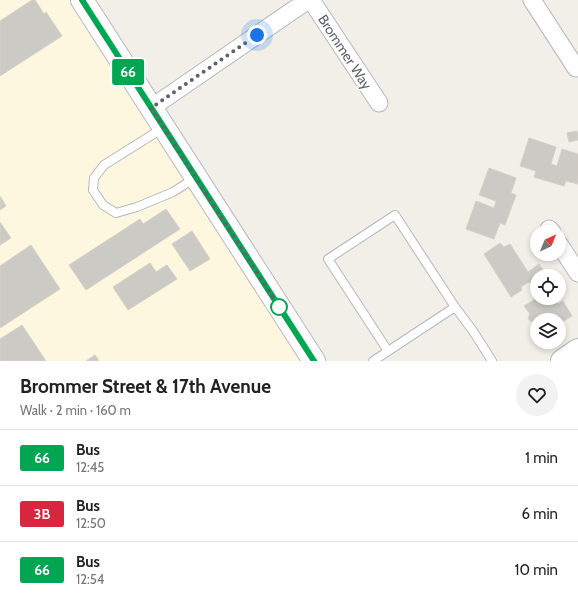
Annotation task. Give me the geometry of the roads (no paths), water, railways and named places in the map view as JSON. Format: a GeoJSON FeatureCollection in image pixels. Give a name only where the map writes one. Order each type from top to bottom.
{"type":"FeatureCollection","features":[{"type":"Feature","properties":{"kind":"main road"},"geometry":{"type":"LineString","coordinates":[[82,0],[314,361]]}},
{"type":"Feature","properties":{"kind":"main road"},"geometry":{"type":"LineString","coordinates":[[562,361],[578,350]]}},
{"type":"Feature","properties":{"kind":"street","name":"Brommer Way"},"geometry":{"type":"LineString","coordinates":[[151,108],[308,0]]}},
{"type":"Feature","properties":{"kind":"street","name":"Brommer Way"},"geometry":{"type":"LineString","coordinates":[[311,0],[379,103]]}},
{"type":"Feature","properties":{"kind":"street"},"geometry":{"type":"LineString","coordinates":[[532,0],[576,68]]}},
{"type":"Feature","properties":{"kind":"street"},"geometry":{"type":"LineString","coordinates":[[566,255],[578,273]]}},
{"type":"Feature","properties":{"kind":"lane"},"geometry":{"type":"LineString","coordinates":[[163,128],[104,165],[94,178],[93,190],[99,200],[103,205],[116,213],[137,207],[174,192],[196,177]]}},
{"type":"Feature","properties":{"kind":"lane"},"geometry":{"type":"LineString","coordinates":[[388,351],[328,259],[395,215],[492,361]]}},
{"type":"Feature","properties":{"kind":"lane"},"geometry":{"type":"LineString","coordinates":[[373,361],[455,307]]}}]}
